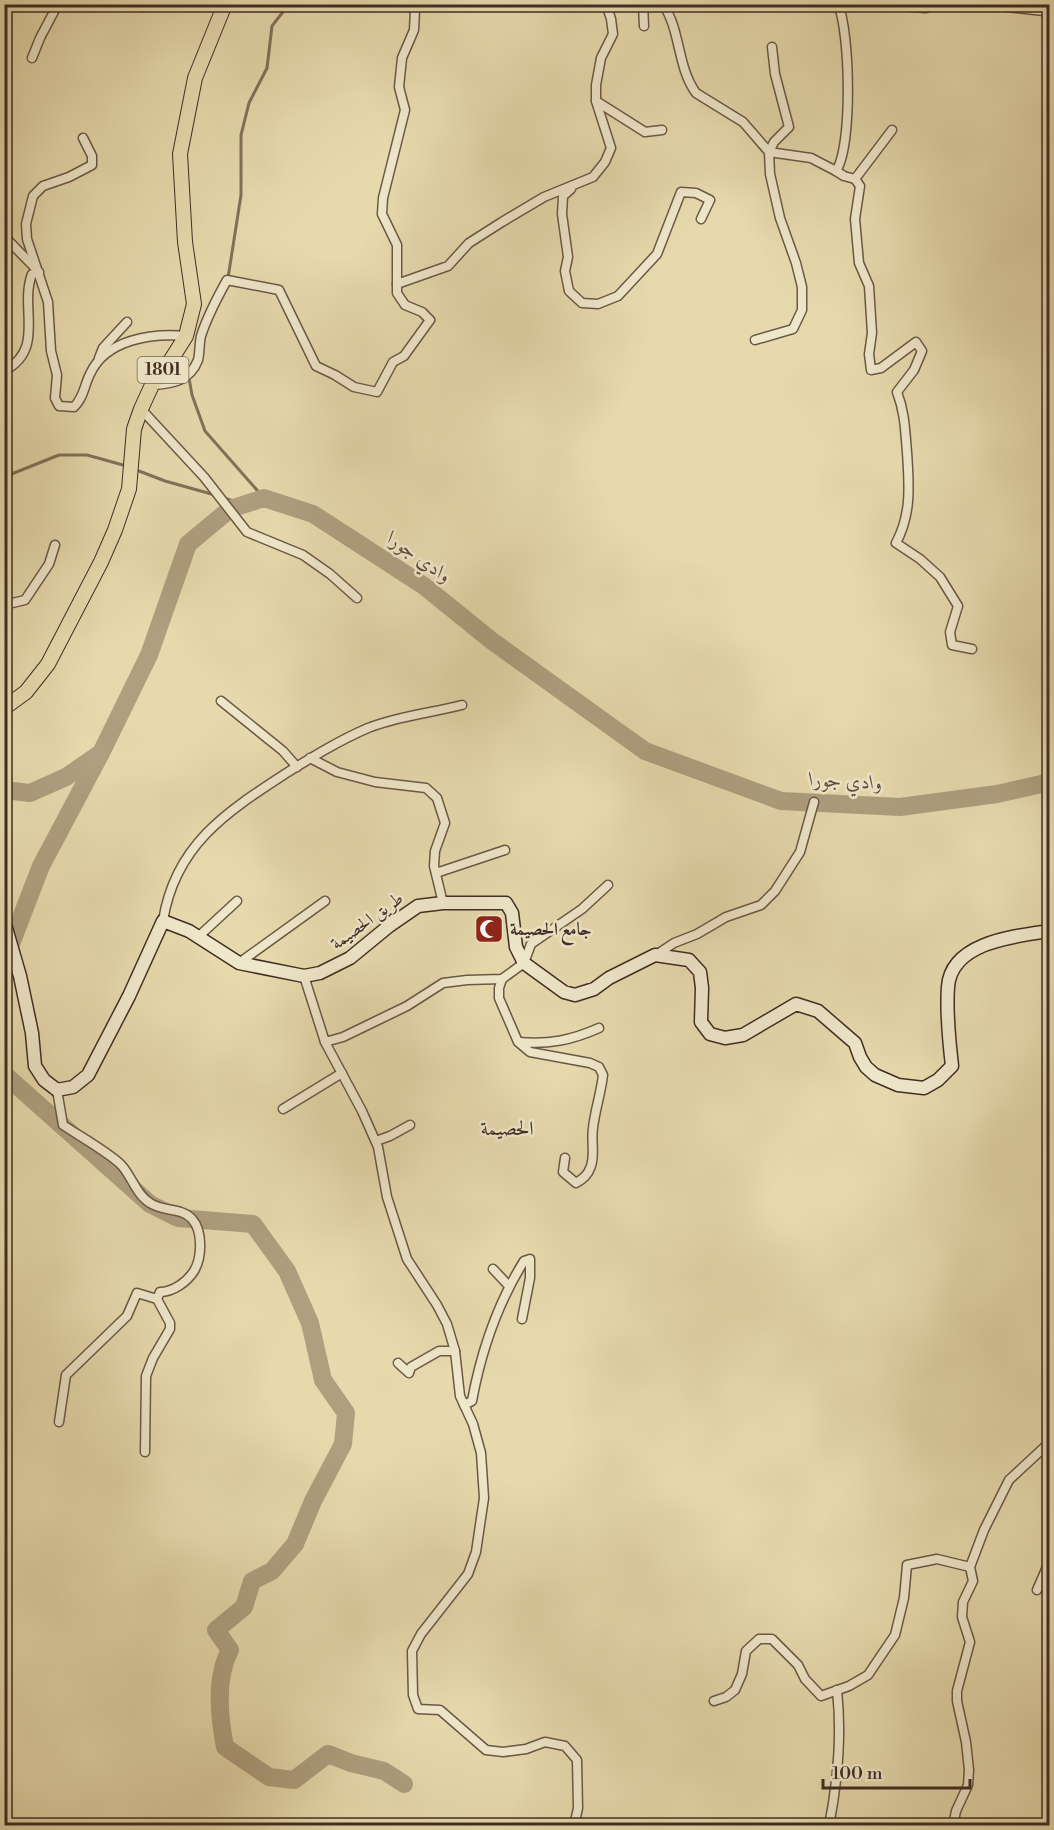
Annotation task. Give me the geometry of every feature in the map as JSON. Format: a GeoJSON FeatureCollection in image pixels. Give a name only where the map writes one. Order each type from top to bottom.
{"type":"FeatureCollection","features":[{"type":"Feature","properties":{"kind":"main road","name":"1801"},"geometry":{"type":"LineString","coordinates":[[4,708],[26,692],[48,664],[115,530],[129,489],[134,429],[141,409],[152,385],[186,336],[194,304],[185,242],[180,154],[195,78],[225,4]]}},
{"type":"Feature","properties":{"kind":"street"},"geometry":{"type":"LineString","coordinates":[[32,58],[58,4]]}},
{"type":"Feature","properties":{"kind":"street"},"geometry":{"type":"LineString","coordinates":[[133,4],[142,7],[147,4]]}},
{"type":"Feature","properties":{"kind":"street"},"geometry":{"type":"LineString","coordinates":[[152,385],[174,384],[189,374],[198,360],[201,338],[227,280],[279,290],[316,366],[354,387],[377,392],[386,379],[393,362],[404,356],[430,320],[422,312],[405,305],[397,293],[397,245],[382,214],[405,110],[399,87],[402,58],[414,30],[415,10],[409,4]]}},
{"type":"Feature","properties":{"kind":"street"},"geometry":{"type":"LineString","coordinates":[[397,285],[448,266],[469,243],[544,196],[593,177],[611,148],[596,101],[596,85],[601,58],[613,34],[606,4]]}},
{"type":"Feature","properties":{"kind":"street"},"geometry":{"type":"LineString","coordinates":[[643,4],[644,26]]}},
{"type":"Feature","properties":{"kind":"street"},"geometry":{"type":"LineString","coordinates":[[663,4],[675,29],[691,87],[705,100],[743,122],[769,152],[811,158],[844,176],[855,179],[860,186],[855,219],[859,263],[869,286],[872,333],[869,354],[871,370],[881,368],[916,342],[922,351],[914,370],[897,392],[904,410],[910,492],[903,529],[896,543],[920,559],[940,577],[958,606],[951,632],[952,645],[972,649]]}},
{"type":"Feature","properties":{"kind":"street"},"geometry":{"type":"LineString","coordinates":[[836,171],[840,166],[844,149],[847,115],[845,32],[838,4]]}},
{"type":"Feature","properties":{"kind":"street"},"geometry":{"type":"LineString","coordinates":[[871,4],[926,8],[935,4]]}},
{"type":"Feature","properties":{"kind":"street"},"geometry":{"type":"LineString","coordinates":[[980,4],[1044,11],[1050,14]]}},
{"type":"Feature","properties":{"kind":"street"},"geometry":{"type":"LineString","coordinates":[[755,340],[793,329],[802,310],[802,287],[780,218],[770,174],[769,152],[774,142],[789,127],[775,74],[771,47]]}},
{"type":"Feature","properties":{"kind":"street"},"geometry":{"type":"LineString","coordinates":[[596,101],[645,132],[662,130]]}},
{"type":"Feature","properties":{"kind":"street"},"geometry":{"type":"LineString","coordinates":[[855,179],[892,130]]}},
{"type":"Feature","properties":{"kind":"street"},"geometry":{"type":"LineString","coordinates":[[83,138],[92,156],[92,165],[43,186],[33,196],[26,224],[27,239],[48,302],[51,351],[57,375],[55,398],[59,406],[74,407],[79,402],[103,348],[127,322]]}},
{"type":"Feature","properties":{"kind":"street"},"geometry":{"type":"LineString","coordinates":[[574,186],[563,196],[562,214],[568,257],[566,272],[569,291],[582,303],[598,304],[618,296],[629,286],[657,254],[681,192],[696,193],[710,200],[701,219]]}},
{"type":"Feature","properties":{"kind":"street"},"geometry":{"type":"LineString","coordinates":[[4,236],[39,272]]}},
{"type":"Feature","properties":{"kind":"street"},"geometry":{"type":"LineString","coordinates":[[4,371],[14,366],[21,358],[29,339],[27,285],[32,274],[39,272]]}},
{"type":"Feature","properties":{"kind":"street"},"geometry":{"type":"LineString","coordinates":[[99,359],[130,341],[146,336],[166,334],[186,336]]}},
{"type":"Feature","properties":{"kind":"street"},"geometry":{"type":"LineString","coordinates":[[141,409],[204,477],[248,532],[303,555],[330,574],[357,598]]}},
{"type":"Feature","properties":{"kind":"street"},"geometry":{"type":"LineString","coordinates":[[4,605],[25,600],[49,564],[55,546]]}},
{"type":"Feature","properties":{"kind":"street"},"geometry":{"type":"LineString","coordinates":[[221,701],[284,751],[297,767]]}},
{"type":"Feature","properties":{"kind":"street"},"geometry":{"type":"LineString","coordinates":[[57,1090],[73,1088],[88,1075],[129,996],[163,921],[171,886],[179,869],[200,840],[233,808],[309,758],[369,728],[462,705]]}},
{"type":"Feature","properties":{"kind":"street"},"geometry":{"type":"LineString","coordinates":[[309,758],[338,772],[375,782],[405,784],[426,789],[437,798],[445,823],[435,851],[436,873],[443,903]]}},
{"type":"Feature","properties":{"kind":"street"},"geometry":{"type":"LineString","coordinates":[[524,963],[564,992],[575,995],[594,989],[609,978],[726,917],[760,905],[775,891],[800,852],[814,802]]}},
{"type":"Feature","properties":{"kind":"street"},"geometry":{"type":"LineString","coordinates":[[436,873],[505,850]]}},
{"type":"Feature","properties":{"kind":"street"},"geometry":{"type":"LineString","coordinates":[[325,1042],[343,1037],[407,1006],[443,983],[502,979],[524,963],[531,944],[582,909],[609,885]]}},
{"type":"Feature","properties":{"kind":"street"},"geometry":{"type":"LineString","coordinates":[[198,937],[237,901]]}},
{"type":"Feature","properties":{"kind":"street"},"geometry":{"type":"LineString","coordinates":[[240,963],[325,901]]}},
{"type":"Feature","properties":{"kind":"street","name":"طريق الحصيمة"},"geometry":{"type":"LineString","coordinates":[[163,921],[189,931],[240,963],[304,976],[320,973],[350,958],[418,906],[443,903],[506,903],[512,913],[516,947],[524,963]]}},
{"type":"Feature","properties":{"kind":"street"},"geometry":{"type":"LineString","coordinates":[[4,921],[20,976],[32,1033],[35,1066],[44,1080],[57,1090],[63,1125],[122,1165],[131,1181],[150,1204],[189,1216],[200,1232],[194,1272],[169,1292],[160,1292],[157,1299]]}},
{"type":"Feature","properties":{"kind":"street"},"geometry":{"type":"LineString","coordinates":[[656,955],[689,960],[700,972],[701,1022],[710,1034],[725,1038],[743,1035],[796,1004],[818,1011],[836,1025],[855,1043],[866,1067],[875,1075],[898,1085],[924,1088],[938,1080],[952,1066],[948,985],[955,967],[969,951],[987,944],[1018,935],[1050,931]]}},
{"type":"Feature","properties":{"kind":"street"},"geometry":{"type":"LineString","coordinates":[[304,976],[325,1042],[376,1141],[387,1197],[406,1259],[447,1324],[455,1351],[460,1396],[473,1424],[481,1453],[484,1498],[476,1551],[468,1574],[421,1634],[412,1652],[413,1695],[418,1709],[440,1710],[486,1750],[503,1752],[526,1749],[545,1742],[565,1746],[577,1760],[578,1808],[574,1826]]}},
{"type":"Feature","properties":{"kind":"street"},"geometry":{"type":"LineString","coordinates":[[502,979],[499,998],[518,1042],[530,1052],[599,1067],[603,1076],[593,1126],[591,1168],[576,1184],[563,1172],[565,1158]]}},
{"type":"Feature","properties":{"kind":"street"},"geometry":{"type":"LineString","coordinates":[[518,1042],[544,1044],[564,1041],[599,1028]]}},
{"type":"Feature","properties":{"kind":"street"},"geometry":{"type":"LineString","coordinates":[[283,1108],[342,1073]]}},
{"type":"Feature","properties":{"kind":"street"},"geometry":{"type":"LineString","coordinates":[[376,1141],[410,1125]]}},
{"type":"Feature","properties":{"kind":"street"},"geometry":{"type":"LineString","coordinates":[[464,1405],[472,1401],[477,1373],[509,1286],[524,1261],[530,1259],[530,1278],[522,1319]]}},
{"type":"Feature","properties":{"kind":"street"},"geometry":{"type":"LineString","coordinates":[[493,1269],[509,1286]]}},
{"type":"Feature","properties":{"kind":"street"},"geometry":{"type":"LineString","coordinates":[[59,1422],[66,1375],[127,1316],[137,1293],[157,1299],[171,1329],[153,1358],[146,1376],[145,1452]]}},
{"type":"Feature","properties":{"kind":"street"},"geometry":{"type":"LineString","coordinates":[[398,1363],[409,1373],[411,1367],[438,1351],[455,1351]]}},
{"type":"Feature","properties":{"kind":"street"},"geometry":{"type":"LineString","coordinates":[[953,1826],[956,1811],[968,1785],[969,1770],[957,1691],[970,1642],[962,1617],[963,1602],[973,1581],[970,1567],[984,1530],[1009,1479],[1050,1442]]}},
{"type":"Feature","properties":{"kind":"street"},"geometry":{"type":"LineString","coordinates":[[714,1701],[726,1697],[735,1690],[742,1674],[746,1651],[759,1640],[772,1639],[798,1665],[805,1679],[821,1696],[868,1675],[895,1635],[904,1598],[907,1565],[937,1558],[970,1567]]}},
{"type":"Feature","properties":{"kind":"street"},"geometry":{"type":"LineString","coordinates":[[1037,1590],[1050,1560]]}},
{"type":"Feature","properties":{"kind":"street"},"geometry":{"type":"LineString","coordinates":[[830,1826],[839,1752],[837,1690]]}},
{"type":"Feature","properties":{"kind":"waterway"},"geometry":{"type":"LineString","coordinates":[[228,278],[241,195],[241,135],[249,103],[267,68],[272,26],[289,4]]}},
{"type":"Feature","properties":{"kind":"waterway"},"geometry":{"type":"LineString","coordinates":[[189,378],[192,395],[205,431],[264,498]]}},
{"type":"Feature","properties":{"kind":"waterway"},"geometry":{"type":"LineString","coordinates":[[4,477],[59,455],[87,455],[123,465]]}},
{"type":"Feature","properties":{"kind":"waterway"},"geometry":{"type":"LineString","coordinates":[[139,471],[215,495]]}},
{"type":"Feature","properties":{"kind":"waterway"},"geometry":{"type":"LineString","coordinates":[[224,498],[245,505]]}},
{"type":"Feature","properties":{"kind":"waterway","name":"وادي جورا"},"geometry":{"type":"LineString","coordinates":[[4,962],[41,866],[101,753],[149,655],[188,544],[230,509],[264,498],[313,514],[424,586],[492,641],[645,751],[781,801],[900,807],[997,794],[1050,782]]}},
{"type":"Feature","properties":{"kind":"waterway"},"geometry":{"type":"LineString","coordinates":[[4,790],[30,793],[66,777],[98,755]]}},
{"type":"Feature","properties":{"kind":"waterway"},"geometry":{"type":"LineString","coordinates":[[4,1074],[150,1204],[178,1218],[253,1224],[287,1271],[310,1323],[323,1380],[346,1413],[343,1444],[313,1501],[295,1544],[272,1571],[252,1581],[244,1607],[216,1630],[230,1650],[220,1685],[221,1723],[225,1747],[269,1777],[294,1780],[328,1754],[351,1763],[384,1771],[404,1784]]}},
{"type":"Feature","properties":{"kind":"place","name":"جامع الحصيمة"},"geometry":{"type":"Point","coordinates":[489,929]}},
{"type":"Feature","properties":{"kind":"district","name":"الحصيمة"},"geometry":{"type":"Point","coordinates":[507,1129]}}]}
